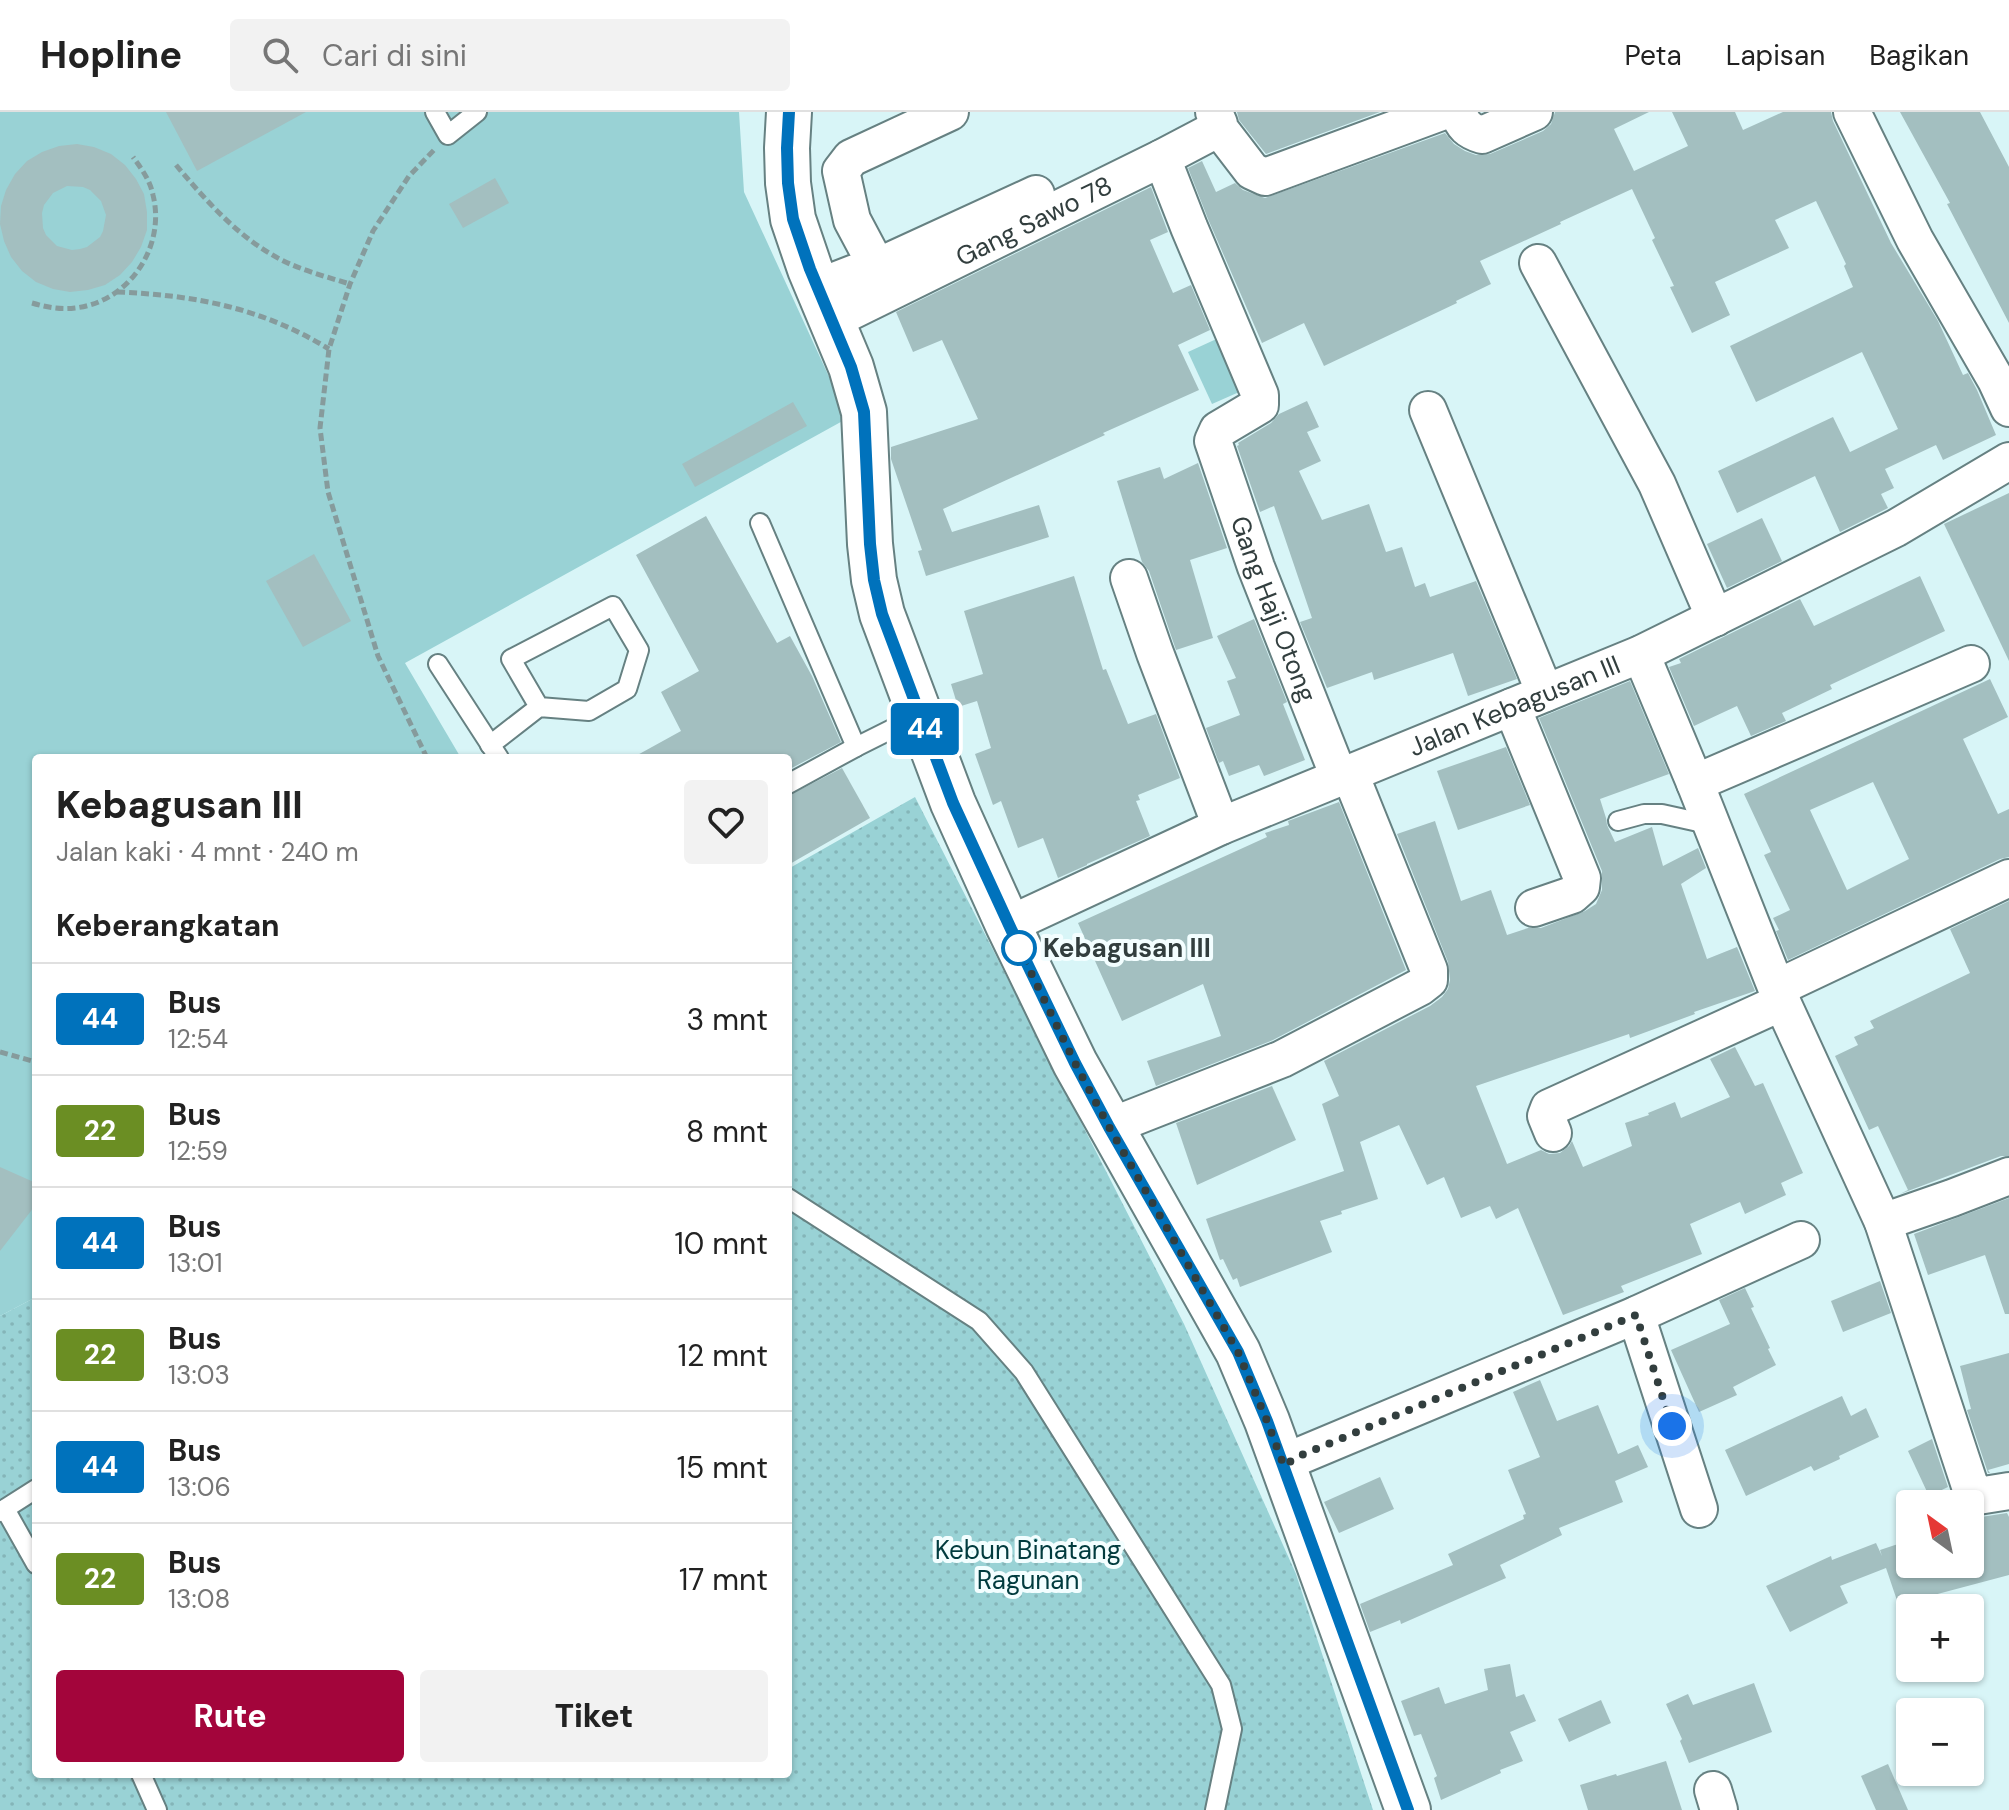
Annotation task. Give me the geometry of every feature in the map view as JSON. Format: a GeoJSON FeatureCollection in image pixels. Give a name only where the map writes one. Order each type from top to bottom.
{"type":"FeatureCollection","features":[{"type":"Feature","properties":{"kind":"main road"},"geometry":{"type":"LineString","coordinates":[[789,112],[788,183],[793,219],[810,269],[851,367],[864,412],[870,544],[882,614],[953,803],[1008,925],[1109,1127],[1238,1352],[1284,1466],[1408,1810]]}},
{"type":"Feature","properties":{"kind":"street"},"geometry":{"type":"LineString","coordinates":[[877,267],[852,220],[841,171],[851,158],[950,112]]}},
{"type":"Feature","properties":{"kind":"street"},"geometry":{"type":"LineString","coordinates":[[826,303],[855,273],[877,267],[1211,119],[1252,171],[1265,177],[1441,112]]}},
{"type":"Feature","properties":{"kind":"street"},"geometry":{"type":"LineString","coordinates":[[1459,112],[1470,132],[1482,135],[1534,112]]}},
{"type":"Feature","properties":{"kind":"street"},"geometry":{"type":"LineString","coordinates":[[1852,112],[1915,240],[2009,408]]}},
{"type":"Feature","properties":{"kind":"street","name":"Gang Sawo 78"},"geometry":{"type":"LineString","coordinates":[[826,303],[1162,158],[1211,119]]}},
{"type":"Feature","properties":{"kind":"street","name":"Gang Haji Otong"},"geometry":{"type":"LineString","coordinates":[[1109,1127],[1282,1059],[1429,980],[1429,970],[1256,567],[1213,441],[1218,430],[1256,409],[1261,399],[1162,158]]}},
{"type":"Feature","properties":{"kind":"street"},"geometry":{"type":"LineString","coordinates":[[1538,263],[1651,473],[1715,618]]}},
{"type":"Feature","properties":{"kind":"street"},"geometry":{"type":"LineString","coordinates":[[1428,410],[1545,693]]}},
{"type":"Feature","properties":{"kind":"street","name":"Jalan Kebagusan III"},"geometry":{"type":"LineString","coordinates":[[1008,925],[1221,826],[1641,654],[1896,528],[2009,461]]}},
{"type":"Feature","properties":{"kind":"street"},"geometry":{"type":"LineString","coordinates":[[1896,528],[1916,527],[2009,483]]}},
{"type":"Feature","properties":{"kind":"street"},"geometry":{"type":"LineString","coordinates":[[1129,578],[1221,826]]}},
{"type":"Feature","properties":{"kind":"street"},"geometry":{"type":"LineString","coordinates":[[1641,654],[1780,995],[1883,1222],[1971,1489],[1978,1496],[2009,1491]]}},
{"type":"Feature","properties":{"kind":"street"},"geometry":{"type":"LineString","coordinates":[[1695,783],[1971,664]]}},
{"type":"Feature","properties":{"kind":"street"},"geometry":{"type":"LineString","coordinates":[[1512,707],[1582,878],[1581,887],[1572,895],[1534,908]]}},
{"type":"Feature","properties":{"kind":"street"},"geometry":{"type":"LineString","coordinates":[[1553,1133],[1546,1116],[1549,1108],[2009,878]]}},
{"type":"Feature","properties":{"kind":"street"},"geometry":{"type":"LineString","coordinates":[[1883,1222],[2009,1176]]}},
{"type":"Feature","properties":{"kind":"street"},"geometry":{"type":"LineString","coordinates":[[1284,1466],[1297,1457],[1636,1315],[1801,1240]]}},
{"type":"Feature","properties":{"kind":"street"},"geometry":{"type":"LineString","coordinates":[[1636,1315],[1699,1509]]}},
{"type":"Feature","properties":{"kind":"lane"},"geometry":{"type":"LineString","coordinates":[[435,112],[448,135],[477,112]]}},
{"type":"Feature","properties":{"kind":"lane"},"geometry":{"type":"LineString","coordinates":[[760,523],[856,747]]}},
{"type":"Feature","properties":{"kind":"lane"},"geometry":{"type":"LineString","coordinates":[[438,664],[494,751],[539,707],[589,711],[627,689],[639,650],[613,606],[511,659],[539,707]]}},
{"type":"Feature","properties":{"kind":"lane"},"geometry":{"type":"LineString","coordinates":[[792,782],[920,715]]}},
{"type":"Feature","properties":{"kind":"lane"},"geometry":{"type":"LineString","coordinates":[[1618,821],[1644,814],[1662,814],[1712,825]]}},
{"type":"Feature","properties":{"kind":"lane"},"geometry":{"type":"LineString","coordinates":[[792,1201],[979,1321],[1024,1372],[1221,1685],[1232,1729],[1215,1810]]}},
{"type":"Feature","properties":{"kind":"lane"},"geometry":{"type":"LineString","coordinates":[[32,1492],[3,1510],[32,1557]]}},
{"type":"Feature","properties":{"kind":"lane"},"geometry":{"type":"LineString","coordinates":[[143,1778],[157,1810]]}},
{"type":"Feature","properties":{"kind":"path"},"geometry":{"type":"LineString","coordinates":[[425,754],[378,656],[328,492],[320,428],[329,349],[350,284],[373,231],[409,176],[448,135]]}},
{"type":"Feature","properties":{"kind":"path"},"geometry":{"type":"LineString","coordinates":[[32,303],[54,308],[76,308],[97,303],[133,277],[146,259],[154,239],[156,217],[153,195],[145,174],[133,157]]}},
{"type":"Feature","properties":{"kind":"path"},"geometry":{"type":"LineString","coordinates":[[176,165],[221,216],[253,242],[289,264],[350,284]]}},
{"type":"Feature","properties":{"kind":"path"},"geometry":{"type":"LineString","coordinates":[[116,292],[204,300],[266,318],[303,333],[329,349]]}},
{"type":"Feature","properties":{"kind":"path"},"geometry":{"type":"LineString","coordinates":[[0,1052],[32,1061]]}},
{"type":"Feature","properties":{"kind":"green space"},"geometry":{"type":"Polygon","coordinates":[[[0,112],[739,112],[744,192],[848,418],[405,663],[459,754],[32,754],[32,1299],[0,1316],[0,112]]]}},
{"type":"Feature","properties":{"kind":"green space"},"geometry":{"type":"Polygon","coordinates":[[[1223,336],[1246,389],[1212,404],[1188,352],[1223,336]]]}},
{"type":"Feature","properties":{"kind":"green space","name":"Kebun Binatang Ragunan"},"geometry":{"type":"Polygon","coordinates":[[[915,797],[1184,1324],[1296,1574],[1373,1810],[0,1810],[0,1316],[32,1299],[32,1778],[792,1778],[792,867],[915,797]]]}},
{"type":"Feature","properties":{"kind":"building"},"geometry":{"type":"Polygon","coordinates":[[[166,112],[306,112],[197,171],[166,112]]]}},
{"type":"Feature","properties":{"kind":"building"},"geometry":{"type":"Polygon","coordinates":[[[1237,112],[1380,112],[1266,154],[1239,120],[1237,112]]]}},
{"type":"Feature","properties":{"kind":"building"},"geometry":{"type":"Polygon","coordinates":[[[1555,112],[1649,112],[1614,129],[1634,171],[1688,146],[1672,112],[1735,112],[1743,130],[1783,112],[1831,112],[1891,243],[1938,321],[1963,375],[1968,373],[1996,435],[1943,460],[1936,445],[1885,469],[1894,488],[1881,494],[1888,508],[1840,532],[1815,476],[1737,513],[1718,471],[1833,417],[1850,452],[1898,429],[1862,352],[1756,402],[1730,346],[1853,287],[1844,266],[1846,264],[1816,201],[1775,220],[1789,248],[1715,282],[1730,315],[1692,333],[1670,287],[1674,286],[1632,189],[1480,261],[1491,284],[1324,366],[1304,323],[1262,343],[1188,168],[1202,161],[1216,192],[1235,183],[1243,190],[1265,198],[1445,133],[1465,151],[1476,155],[1490,154],[1543,131],[1551,124],[1555,112]]]}},
{"type":"Feature","properties":{"kind":"building"},"geometry":{"type":"Polygon","coordinates":[[[1900,112],[1980,112],[2009,167],[2009,323],[1947,204],[1950,203],[1900,112]]]}},
{"type":"Feature","properties":{"kind":"building"},"geometry":{"type":"Polygon","coordinates":[[[77,144],[111,154],[125,165],[144,194],[147,230],[141,247],[120,275],[105,285],[88,290],[70,292],[36,282],[11,257],[0,224],[1,206],[15,174],[27,161],[59,146],[77,144]],[[67,186],[53,193],[44,205],[43,228],[57,246],[72,250],[87,247],[103,231],[106,215],[101,201],[83,187],[67,186]]]}},
{"type":"Feature","properties":{"kind":"building"},"geometry":{"type":"Polygon","coordinates":[[[495,178],[509,203],[463,228],[449,204],[495,178]]]}},
{"type":"Feature","properties":{"kind":"building"},"geometry":{"type":"Polygon","coordinates":[[[1151,187],[1168,232],[1150,240],[1173,293],[1191,285],[1210,330],[1178,345],[1199,390],[943,509],[952,532],[1039,505],[1049,537],[926,576],[918,551],[922,550],[891,459],[891,447],[978,419],[942,340],[913,352],[896,312],[1151,187]]]}},
{"type":"Feature","properties":{"kind":"building"},"geometry":{"type":"Polygon","coordinates":[[[1307,401],[1319,427],[1307,432],[1321,461],[1299,471],[1322,520],[1369,504],[1386,552],[1402,547],[1415,587],[1425,583],[1430,597],[1476,581],[1517,679],[1468,696],[1453,653],[1374,680],[1372,672],[1327,688],[1300,622],[1312,618],[1274,506],[1260,512],[1237,446],[1279,414],[1307,401]]]}},
{"type":"Feature","properties":{"kind":"building"},"geometry":{"type":"Polygon","coordinates":[[[793,402],[807,426],[695,487],[682,464],[793,402]]]}},
{"type":"Feature","properties":{"kind":"building"},"geometry":{"type":"Polygon","coordinates":[[[1198,463],[1227,548],[1190,560],[1213,638],[1176,650],[1149,571],[1142,562],[1117,481],[1160,467],[1164,479],[1198,463]]]}},
{"type":"Feature","properties":{"kind":"building"},"geometry":{"type":"Polygon","coordinates":[[[2009,493],[2009,661],[1944,524],[2009,493]]]}},
{"type":"Feature","properties":{"kind":"building"},"geometry":{"type":"Polygon","coordinates":[[[706,516],[777,643],[790,636],[812,676],[841,742],[792,768],[792,754],[639,754],[681,731],[661,692],[699,671],[636,555],[706,516]]]}},
{"type":"Feature","properties":{"kind":"building"},"geometry":{"type":"Polygon","coordinates":[[[1762,518],[1782,561],[1727,588],[1707,544],[1762,518]]]}},
{"type":"Feature","properties":{"kind":"building"},"geometry":{"type":"Polygon","coordinates":[[[314,554],[351,621],[303,647],[266,581],[314,554]]]}},
{"type":"Feature","properties":{"kind":"building"},"geometry":{"type":"Polygon","coordinates":[[[1074,576],[1103,670],[1106,669],[1128,724],[1156,714],[1180,778],[1138,795],[1140,800],[1136,801],[1150,836],[1058,878],[1043,838],[1018,848],[1001,801],[993,805],[975,754],[991,748],[977,701],[958,707],[951,684],[983,674],[964,611],[1074,576]]]}},
{"type":"Feature","properties":{"kind":"building"},"geometry":{"type":"Polygon","coordinates":[[[1920,576],[1945,631],[1830,685],[1832,689],[1782,713],[1786,721],[1751,736],[1737,706],[1694,726],[1669,667],[1681,663],[1679,659],[1800,599],[1814,626],[1920,576]]]}},
{"type":"Feature","properties":{"kind":"building"},"geometry":{"type":"Polygon","coordinates":[[[1254,619],[1287,702],[1283,704],[1305,760],[1264,776],[1259,765],[1229,776],[1223,761],[1219,763],[1206,728],[1240,715],[1227,681],[1236,678],[1217,636],[1254,619]]]}},
{"type":"Feature","properties":{"kind":"building"},"geometry":{"type":"Polygon","coordinates":[[[1990,679],[2008,717],[1963,739],[1998,814],[2009,809],[2009,857],[1788,960],[1773,918],[1790,910],[1764,855],[1771,852],[1744,794],[1990,679]],[[1873,782],[1810,810],[1847,890],[1909,859],[1873,782]]]}},
{"type":"Feature","properties":{"kind":"building"},"geometry":{"type":"Polygon","coordinates":[[[1630,681],[1669,774],[1600,799],[1607,825],[1615,842],[1652,827],[1663,866],[1698,848],[1706,868],[1681,884],[1707,959],[1737,947],[1755,991],[1630,1038],[1629,1034],[1476,1086],[1507,1164],[1541,1150],[1549,1154],[1560,1153],[1572,1141],[1583,1167],[1632,1146],[1625,1123],[1675,1102],[1681,1118],[1730,1097],[1710,1059],[1735,1047],[1755,1086],[1763,1083],[1803,1173],[1781,1183],[1786,1195],[1745,1214],[1740,1202],[1690,1224],[1702,1254],[1621,1286],[1624,1292],[1563,1315],[1518,1208],[1496,1219],[1490,1206],[1461,1218],[1444,1177],[1427,1185],[1399,1125],[1360,1142],[1378,1199],[1320,1221],[1332,1252],[1240,1287],[1223,1259],[1220,1260],[1206,1219],[1344,1171],[1322,1104],[1339,1096],[1324,1061],[1430,1006],[1448,989],[1448,962],[1397,834],[1435,821],[1461,901],[1491,890],[1507,935],[1528,928],[1541,928],[1596,904],[1602,890],[1602,871],[1539,718],[1630,681]]]}},
{"type":"Feature","properties":{"kind":"building"},"geometry":{"type":"Polygon","coordinates":[[[1506,747],[1530,805],[1458,830],[1437,771],[1506,747]]]}},
{"type":"Feature","properties":{"kind":"building"},"geometry":{"type":"Polygon","coordinates":[[[842,768],[870,818],[792,863],[792,794],[842,768]]]}},
{"type":"Feature","properties":{"kind":"building"},"geometry":{"type":"Polygon","coordinates":[[[1339,802],[1406,970],[1273,1040],[1156,1086],[1147,1061],[1221,1036],[1203,984],[1122,1021],[1078,923],[1267,837],[1265,833],[1289,825],[1288,821],[1339,802]]]}},
{"type":"Feature","properties":{"kind":"building"},"geometry":{"type":"Polygon","coordinates":[[[2009,901],[2009,1156],[2001,1156],[1900,1194],[1908,1190],[1878,1126],[1869,1130],[1835,1056],[1858,1045],[1854,1037],[1874,1028],[1870,1021],[1970,973],[1950,929],[2009,901]]]}},
{"type":"Feature","properties":{"kind":"building"},"geometry":{"type":"Polygon","coordinates":[[[1272,1086],[1296,1140],[1197,1185],[1176,1123],[1272,1086]]]}},
{"type":"Feature","properties":{"kind":"building"},"geometry":{"type":"Polygon","coordinates":[[[0,1167],[32,1181],[32,1209],[0,1251],[0,1167]]]}},
{"type":"Feature","properties":{"kind":"building"},"geometry":{"type":"Polygon","coordinates":[[[2009,1198],[2009,1314],[2005,1314],[1985,1255],[1928,1275],[1914,1234],[2009,1198]]]}},
{"type":"Feature","properties":{"kind":"building"},"geometry":{"type":"Polygon","coordinates":[[[1880,1281],[1891,1313],[1843,1332],[1831,1301],[1880,1281]]]}},
{"type":"Feature","properties":{"kind":"building"},"geometry":{"type":"Polygon","coordinates":[[[1745,1288],[1776,1365],[1733,1387],[1737,1395],[1699,1412],[1671,1350],[1730,1324],[1719,1300],[1745,1288]]]}},
{"type":"Feature","properties":{"kind":"building"},"geometry":{"type":"Polygon","coordinates":[[[2009,1353],[2009,1464],[1988,1470],[1988,1473],[1967,1410],[1971,1409],[1960,1366],[2009,1353]]]}},
{"type":"Feature","properties":{"kind":"building"},"geometry":{"type":"Polygon","coordinates":[[[1540,1380],[1557,1421],[1598,1405],[1618,1454],[1638,1445],[1648,1467],[1615,1481],[1623,1502],[1559,1528],[1562,1535],[1500,1565],[1506,1578],[1401,1624],[1400,1620],[1370,1632],[1360,1604],[1453,1565],[1448,1554],[1524,1519],[1523,1515],[1526,1514],[1508,1470],[1540,1457],[1513,1392],[1540,1380]]]}},
{"type":"Feature","properties":{"kind":"building"},"geometry":{"type":"Polygon","coordinates":[[[1842,1396],[1851,1416],[1866,1408],[1879,1437],[1814,1471],[1811,1466],[1746,1496],[1725,1450],[1842,1396]]]}},
{"type":"Feature","properties":{"kind":"building"},"geometry":{"type":"Polygon","coordinates":[[[1932,1439],[1948,1487],[1926,1490],[1908,1451],[1932,1439]]]}},
{"type":"Feature","properties":{"kind":"building"},"geometry":{"type":"Polygon","coordinates":[[[1380,1477],[1394,1509],[1339,1533],[1324,1502],[1380,1477]]]}},
{"type":"Feature","properties":{"kind":"building"},"geometry":{"type":"Polygon","coordinates":[[[2007,1513],[2009,1517],[2009,1575],[1938,1594],[1896,1594],[1896,1598],[1886,1568],[1840,1586],[1848,1603],[1790,1632],[1766,1586],[1831,1556],[1832,1560],[1876,1543],[1882,1556],[1880,1550],[1896,1545],[1896,1578],[1984,1578],[1984,1517],[2007,1513]]]}},
{"type":"Feature","properties":{"kind":"building"},"geometry":{"type":"Polygon","coordinates":[[[1510,1664],[1516,1697],[1524,1694],[1536,1721],[1510,1732],[1523,1761],[1441,1800],[1434,1778],[1437,1776],[1421,1734],[1414,1736],[1401,1701],[1439,1687],[1445,1704],[1488,1690],[1484,1669],[1510,1664]]]}},
{"type":"Feature","properties":{"kind":"building"},"geometry":{"type":"Polygon","coordinates":[[[1754,1683],[1772,1732],[1689,1763],[1666,1704],[1688,1694],[1693,1705],[1754,1683]]]}},
{"type":"Feature","properties":{"kind":"building"},"geometry":{"type":"Polygon","coordinates":[[[1601,1700],[1611,1723],[1569,1742],[1558,1719],[1601,1700]]]}},
{"type":"Feature","properties":{"kind":"building"},"geometry":{"type":"Polygon","coordinates":[[[1666,1761],[1682,1810],[1588,1810],[1580,1785],[1666,1761]]]}},
{"type":"Feature","properties":{"kind":"building"},"geometry":{"type":"Polygon","coordinates":[[[1888,1764],[1908,1810],[1876,1810],[1861,1776],[1888,1764]]]}},
{"type":"Feature","properties":{"kind":"bus line","name":"44"},"geometry":{"type":"LineString","coordinates":[[789,112],[788,183],[793,219],[810,269],[851,367],[864,412],[870,544],[882,614],[953,803],[1075,1063],[1238,1352],[1267,1421],[1408,1810]]}},
{"type":"Feature","properties":{"kind":"place","name":"Kebagusan III"},"geometry":{"type":"Point","coordinates":[1019,948]}},
{"type":"Feature","properties":{"kind":"route"},"geometry":{"type":"LineString","coordinates":[[1019,948],[1109,1127],[1238,1352],[1284,1466],[1297,1457],[1636,1315],[1672,1426]]}}]}
